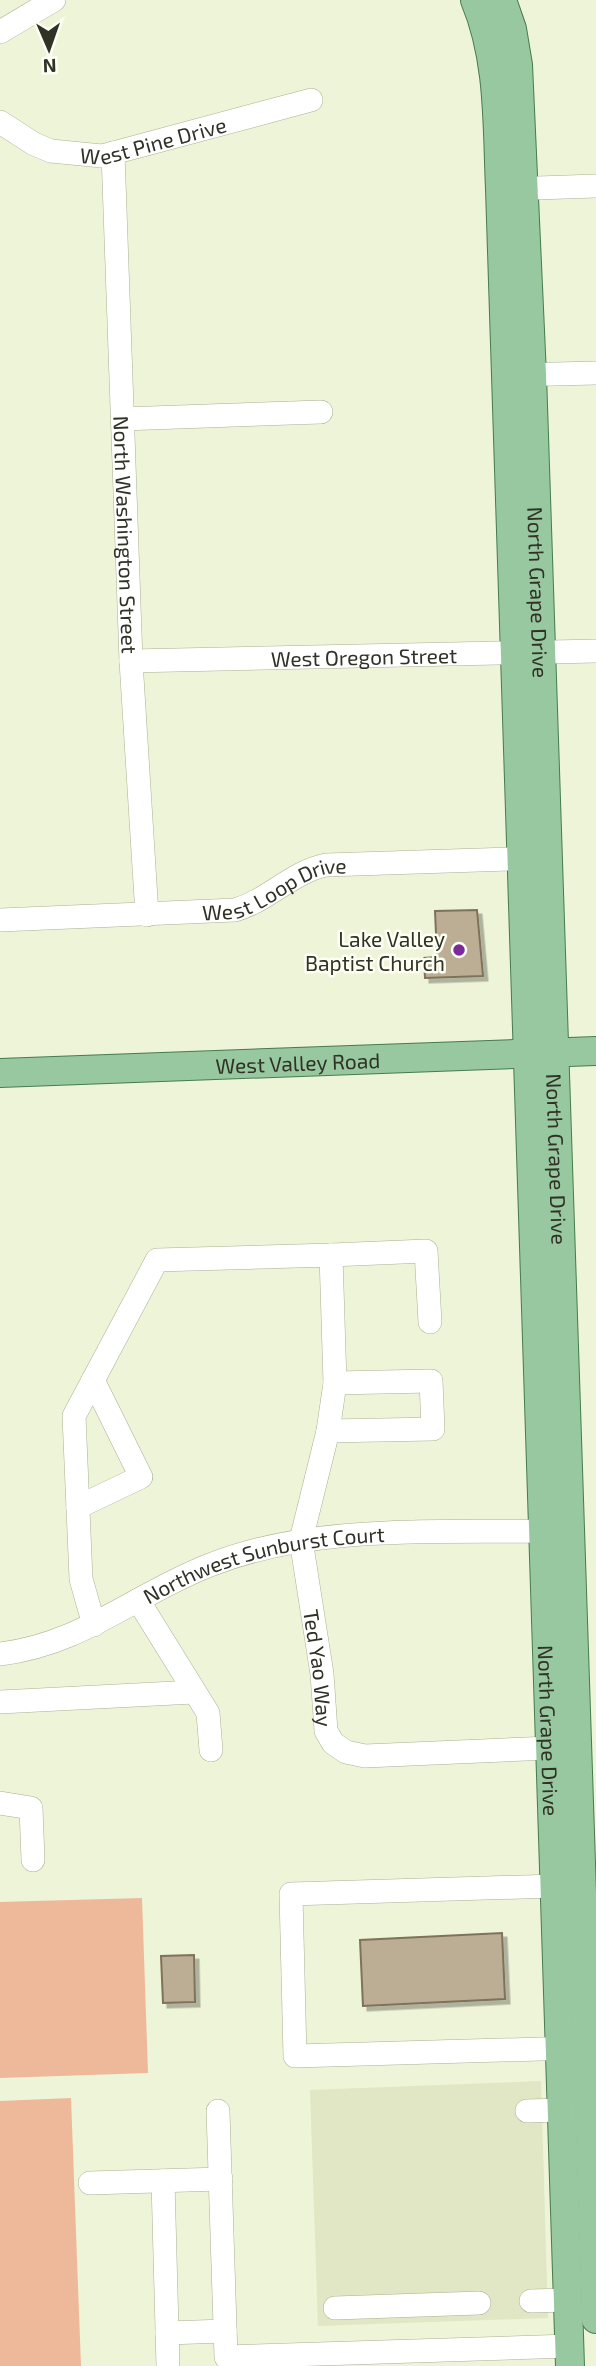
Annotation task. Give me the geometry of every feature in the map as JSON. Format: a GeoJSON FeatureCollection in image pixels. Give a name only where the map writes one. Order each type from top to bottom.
{"type":"FeatureCollection","features":[{"type":"Feature","properties":{"kind":"main road"},"geometry":{"type":"LineString","coordinates":[[475,0],[487,30],[512,189]]}},
{"type":"Feature","properties":{"kind":"main road","name":"North Grape Drive"},"geometry":{"type":"LineString","coordinates":[[502,0],[512,29],[518,65],[512,189],[535,858],[554,1053],[589,1883],[573,2048],[562,2110],[570,2356]]}},
{"type":"Feature","properties":{"kind":"main road","name":"North Grape Drive"},"geometry":{"type":"LineString","coordinates":[[535,858],[526,1054],[554,1886],[573,2048],[596,2319]]}},
{"type":"Feature","properties":{"kind":"main road","name":"West Valley Road"},"geometry":{"type":"LineString","coordinates":[[0,1073],[596,1051]]}},
{"type":"Feature","properties":{"kind":"street"},"geometry":{"type":"LineString","coordinates":[[0,32],[54,0]]}},
{"type":"Feature","properties":{"kind":"street","name":"West Pine Drive"},"geometry":{"type":"LineString","coordinates":[[0,122],[34,144],[51,151],[83,155],[113,153],[311,100]]}},
{"type":"Feature","properties":{"kind":"street","name":"North Washington Street"},"geometry":{"type":"LineString","coordinates":[[113,153],[131,661],[146,915]]}},
{"type":"Feature","properties":{"kind":"street"},"geometry":{"type":"LineString","coordinates":[[512,189],[596,187]]}},
{"type":"Feature","properties":{"kind":"street"},"geometry":{"type":"LineString","coordinates":[[519,375],[596,373]]}},
{"type":"Feature","properties":{"kind":"street"},"geometry":{"type":"LineString","coordinates":[[122,419],[321,412]]}},
{"type":"Feature","properties":{"kind":"street","name":"West Oregon Street"},"geometry":{"type":"LineString","coordinates":[[131,661],[596,651]]}},
{"type":"Feature","properties":{"kind":"street","name":"West Loop Drive"},"geometry":{"type":"LineString","coordinates":[[0,920],[235,910],[256,904],[306,869],[326,865],[535,858]]}},
{"type":"Feature","properties":{"kind":"street"},"geometry":{"type":"LineString","coordinates":[[94,1625],[81,1579],[74,1416],[158,1260],[426,1251],[430,1322]]}},
{"type":"Feature","properties":{"kind":"street"},"geometry":{"type":"LineString","coordinates":[[301,1540],[328,1431],[335,1383],[331,1255]]}},
{"type":"Feature","properties":{"kind":"street"},"geometry":{"type":"LineString","coordinates":[[78,1507],[141,1477],[93,1380]]}},
{"type":"Feature","properties":{"kind":"street"},"geometry":{"type":"LineString","coordinates":[[328,1431],[433,1429],[431,1381],[335,1383]]}},
{"type":"Feature","properties":{"kind":"street","name":"Northwest Sunburst Court"},"geometry":{"type":"LineString","coordinates":[[0,1654],[29,1650],[63,1640],[211,1564],[301,1540],[356,1535],[543,1531]]}},
{"type":"Feature","properties":{"kind":"street","name":"Ted Yao Way"},"geometry":{"type":"LineString","coordinates":[[301,1540],[322,1674],[323,1718],[326,1731],[337,1752],[365,1756],[550,1748]]}},
{"type":"Feature","properties":{"kind":"street"},"geometry":{"type":"LineString","coordinates":[[138,1600],[208,1713],[211,1750]]}},
{"type":"Feature","properties":{"kind":"street"},"geometry":{"type":"LineString","coordinates":[[0,1702],[194,1692]]}},
{"type":"Feature","properties":{"kind":"street"},"geometry":{"type":"LineString","coordinates":[[0,1803],[31,1808],[33,1860]]}},
{"type":"Feature","properties":{"kind":"street"},"geometry":{"type":"LineString","coordinates":[[573,2048],[295,2056],[291,1894],[589,1883]]}},
{"type":"Feature","properties":{"kind":"street"},"geometry":{"type":"LineString","coordinates":[[527,2110],[562,2110]]}},
{"type":"Feature","properties":{"kind":"street"},"geometry":{"type":"LineString","coordinates":[[218,2111],[226,2361],[570,2356]]}},
{"type":"Feature","properties":{"kind":"street"},"geometry":{"type":"LineString","coordinates":[[90,2183],[221,2179]]}},
{"type":"Feature","properties":{"kind":"street"},"geometry":{"type":"LineString","coordinates":[[163,2181],[169,2366]]}},
{"type":"Feature","properties":{"kind":"street"},"geometry":{"type":"LineString","coordinates":[[531,2301],[568,2300]]}},
{"type":"Feature","properties":{"kind":"street"},"geometry":{"type":"LineString","coordinates":[[334,2308],[479,2303]]}},
{"type":"Feature","properties":{"kind":"street"},"geometry":{"type":"LineString","coordinates":[[167,2333],[225,2331]]}},
{"type":"Feature","properties":{"kind":"shaded area"},"geometry":{"type":"Polygon","coordinates":[[[142,1898],[148,2073],[0,2078],[0,1902],[142,1898]]]}},
{"type":"Feature","properties":{"kind":"shaded area"},"geometry":{"type":"Polygon","coordinates":[[[541,2081],[548,2318],[318,2326],[310,2090],[541,2081]]]}},
{"type":"Feature","properties":{"kind":"shaded area"},"geometry":{"type":"Polygon","coordinates":[[[71,2098],[81,2366],[0,2366],[0,2101],[71,2098]]]}},
{"type":"Feature","properties":{"kind":"building","name":"Lake Valley Baptist Church"},"geometry":{"type":"Polygon","coordinates":[[[477,910],[483,976],[425,978],[424,958],[437,957],[435,911],[477,910]]]}},
{"type":"Feature","properties":{"kind":"building"},"geometry":{"type":"Polygon","coordinates":[[[502,1933],[505,1999],[363,2006],[360,1940],[502,1933]]]}},
{"type":"Feature","properties":{"kind":"building"},"geometry":{"type":"Polygon","coordinates":[[[194,1955],[195,2002],[163,2003],[161,1956],[194,1955]]]}},
{"type":"Feature","properties":{"kind":"place","name":"Lake Valley Baptist Church"},"geometry":{"type":"Point","coordinates":[459,950]}}]}
